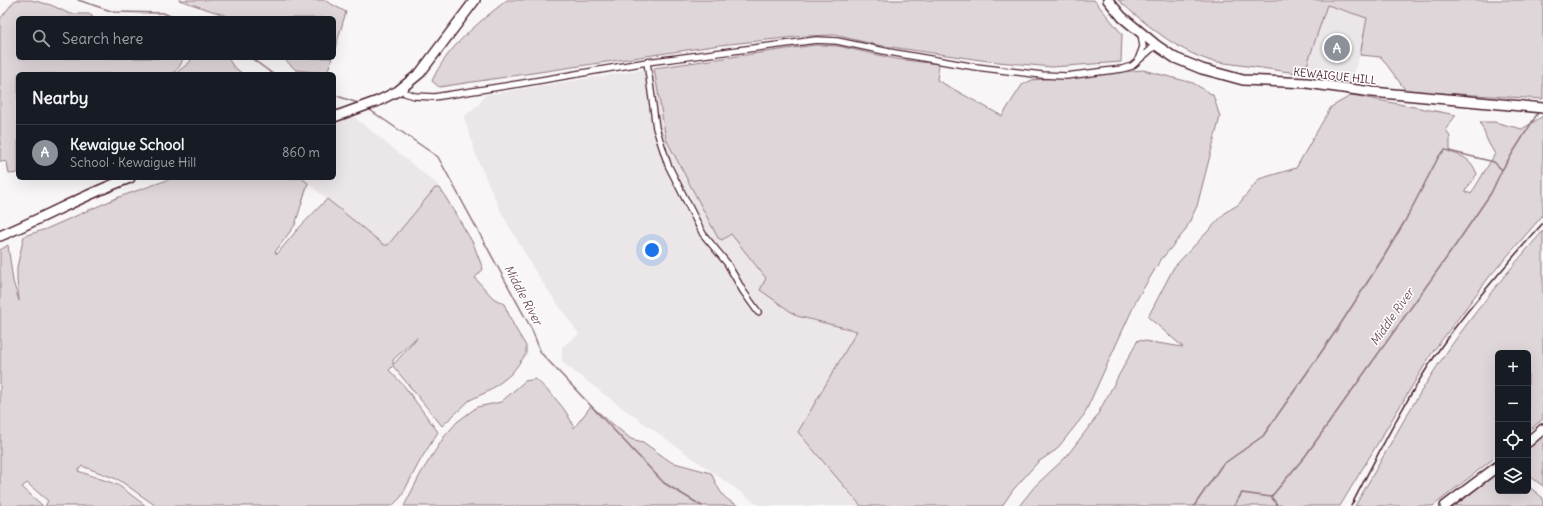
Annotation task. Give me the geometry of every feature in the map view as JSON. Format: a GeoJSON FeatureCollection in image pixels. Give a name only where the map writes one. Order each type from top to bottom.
{"type":"FeatureCollection","features":[{"type":"Feature","properties":{"kind":"main road"},"geometry":{"type":"LineString","coordinates":[[336,116],[378,101],[398,91],[420,73],[474,0]]}},
{"type":"Feature","properties":{"kind":"main road","name":"KEWAIGUE HILL"},"geometry":{"type":"LineString","coordinates":[[1108,0],[1122,16],[1141,33],[1176,58],[1202,69],[1244,80],[1307,84],[1372,92],[1540,108]]}},
{"type":"Feature","properties":{"kind":"main road"},"geometry":{"type":"LineString","coordinates":[[0,236],[108,186],[124,180]]}},
{"type":"Feature","properties":{"kind":"main road"},"geometry":{"type":"LineString","coordinates":[[1531,439],[1543,429]]}},
{"type":"Feature","properties":{"kind":"main road"},"geometry":{"type":"LineString","coordinates":[[1445,506],[1495,468]]}},
{"type":"Feature","properties":{"kind":"street"},"geometry":{"type":"LineString","coordinates":[[1137,62],[1143,47],[1141,33]]}},
{"type":"Feature","properties":{"kind":"street"},"geometry":{"type":"LineString","coordinates":[[405,93],[415,96],[434,97],[647,62],[816,40],[837,41],[888,52],[976,67],[1042,75],[1066,76],[1122,69],[1132,66],[1156,45]]}},
{"type":"Feature","properties":{"kind":"street"},"geometry":{"type":"LineString","coordinates":[[647,62],[656,128],[668,165],[703,234],[727,263],[743,291],[758,312]]}},
{"type":"Feature","properties":{"kind":"shaded area"},"geometry":{"type":"Polygon","coordinates":[[[15,0],[31,0],[51,5],[70,14],[89,14],[92,16],[16,16],[16,60],[182,60],[173,72],[16,72],[16,173],[9,174],[7,162],[0,161],[0,19],[15,0]]]}},
{"type":"Feature","properties":{"kind":"shaded area"},"geometry":{"type":"Polygon","coordinates":[[[179,0],[324,0],[346,12],[336,45],[336,16],[227,16],[179,0]]]}},
{"type":"Feature","properties":{"kind":"shaded area"},"geometry":{"type":"Polygon","coordinates":[[[507,0],[1094,0],[1122,34],[1121,62],[1052,67],[988,61],[877,45],[835,35],[805,36],[720,45],[439,87],[432,81],[446,57],[464,36],[507,0]]]}},
{"type":"Feature","properties":{"kind":"shaded area"},"geometry":{"type":"Polygon","coordinates":[[[1118,0],[1543,0],[1543,99],[1406,91],[1381,57],[1360,55],[1367,18],[1327,5],[1304,74],[1211,61],[1198,56],[1161,35],[1118,0]]]}},
{"type":"Feature","properties":{"kind":"shaded area"},"geometry":{"type":"Polygon","coordinates":[[[1326,5],[1368,18],[1360,55],[1349,83],[1276,70],[1283,48],[1326,5]]]}},
{"type":"Feature","properties":{"kind":"shaded area"},"geometry":{"type":"Polygon","coordinates":[[[815,45],[838,46],[896,59],[939,64],[937,80],[1002,116],[1022,85],[1032,80],[1143,70],[1193,83],[1213,95],[1220,117],[1197,206],[1185,231],[1160,261],[1137,299],[1084,415],[1056,450],[1038,462],[1013,490],[1002,506],[861,506],[798,432],[857,331],[797,316],[760,290],[766,278],[731,234],[722,240],[718,238],[666,139],[654,68],[815,45]]]}},
{"type":"Feature","properties":{"kind":"shaded area"},"geometry":{"type":"Polygon","coordinates":[[[191,60],[229,60],[233,66],[240,72],[178,72],[191,60]]]}},
{"type":"Feature","properties":{"kind":"shaded area"},"geometry":{"type":"Polygon","coordinates":[[[285,60],[331,60],[327,72],[296,70],[285,60]]]}},
{"type":"Feature","properties":{"kind":"shaded area"},"geometry":{"type":"Polygon","coordinates":[[[654,68],[666,139],[718,238],[722,240],[731,234],[797,316],[857,331],[798,432],[861,506],[760,506],[617,404],[562,362],[562,347],[579,334],[538,276],[502,214],[477,158],[464,117],[480,103],[485,95],[654,68]]]}},
{"type":"Feature","properties":{"kind":"shaded area"},"geometry":{"type":"Polygon","coordinates":[[[1352,95],[1456,115],[1446,129],[1450,137],[1450,152],[1467,159],[1475,169],[1477,174],[1465,191],[1471,194],[1495,154],[1488,142],[1480,122],[1494,122],[1522,129],[1543,116],[1543,215],[1490,276],[1432,353],[1340,506],[1282,506],[1281,504],[1279,506],[1019,506],[1035,486],[1066,457],[1095,419],[1138,340],[1183,347],[1148,317],[1174,267],[1227,211],[1238,205],[1259,179],[1296,168],[1331,107],[1352,95]]]}},
{"type":"Feature","properties":{"kind":"shaded area"},"geometry":{"type":"Polygon","coordinates":[[[354,117],[438,185],[388,245],[384,245],[303,180],[336,180],[336,123],[354,117]]]}},
{"type":"Feature","properties":{"kind":"shaded area"},"geometry":{"type":"Polygon","coordinates":[[[167,180],[304,180],[308,183],[295,225],[275,252],[277,254],[297,230],[327,199],[384,245],[388,245],[435,188],[440,188],[473,243],[483,269],[475,278],[493,298],[504,304],[514,326],[526,346],[526,354],[512,373],[505,379],[489,391],[470,400],[442,426],[393,366],[389,370],[405,387],[438,432],[421,459],[401,497],[392,506],[156,506],[119,480],[82,466],[78,471],[118,485],[146,506],[45,506],[48,501],[27,483],[22,487],[43,506],[0,506],[0,250],[8,245],[13,281],[19,301],[17,267],[24,236],[46,229],[119,197],[167,180]],[[417,338],[393,360],[393,365],[417,338]]]}},
{"type":"Feature","properties":{"kind":"shaded area"},"geometry":{"type":"Polygon","coordinates":[[[1543,231],[1543,419],[1531,429],[1531,350],[1495,350],[1495,457],[1433,506],[1355,506],[1407,415],[1440,362],[1489,295],[1543,231]]]}},
{"type":"Feature","properties":{"kind":"shaded area"},"geometry":{"type":"Polygon","coordinates":[[[536,379],[563,408],[574,428],[591,406],[631,439],[643,442],[671,462],[711,473],[725,497],[734,504],[740,506],[404,506],[421,473],[444,437],[457,422],[477,407],[501,402],[525,381],[536,379]]]}},
{"type":"Feature","properties":{"kind":"shaded area"},"geometry":{"type":"Polygon","coordinates":[[[1543,436],[1543,486],[1531,477],[1531,446],[1543,436]]]}},
{"type":"Feature","properties":{"kind":"shaded area"},"geometry":{"type":"Polygon","coordinates":[[[1495,474],[1495,494],[1531,494],[1531,488],[1543,498],[1543,506],[1455,506],[1495,474]]]}},
{"type":"Feature","properties":{"kind":"waterway","name":"Middle River"},"geometry":{"type":"LineString","coordinates":[[78,0],[114,12],[163,13],[170,16]]}},
{"type":"Feature","properties":{"kind":"waterway","name":"Middle River"},"geometry":{"type":"LineString","coordinates":[[254,60],[270,72]]}},
{"type":"Feature","properties":{"kind":"waterway","name":"Middle River"},"geometry":{"type":"LineString","coordinates":[[336,96],[361,104]]}},
{"type":"Feature","properties":{"kind":"waterway","name":"Middle River"},"geometry":{"type":"LineString","coordinates":[[367,108],[438,157],[532,330],[541,353],[664,483],[702,506]]}},
{"type":"Feature","properties":{"kind":"waterway","name":"Middle River"},"geometry":{"type":"LineString","coordinates":[[1271,497],[1306,455],[1457,243],[1491,193],[1502,170],[1539,111]]}},
{"type":"Feature","properties":{"kind":"waterway"},"geometry":{"type":"LineString","coordinates":[[1194,506],[1222,465],[1263,436],[1338,328],[1383,258],[1405,221],[1439,156],[1445,150],[1494,162],[1502,170]]}},
{"type":"Feature","properties":{"kind":"waterway","name":"Middle River"},"geometry":{"type":"LineString","coordinates":[[1234,506],[1242,493],[1271,497]]}},
{"type":"Feature","properties":{"kind":"waterway"},"geometry":{"type":"LineString","coordinates":[[1272,498],[1278,506]]}},
{"type":"Feature","properties":{"kind":"railway"},"geometry":{"type":"LineString","coordinates":[[1351,506],[1411,394],[1438,351],[1508,262],[1543,223]]}},
{"type":"Feature","properties":{"kind":"place","name":"Kewaigue School"},"geometry":{"type":"Point","coordinates":[1337,48]}}]}
